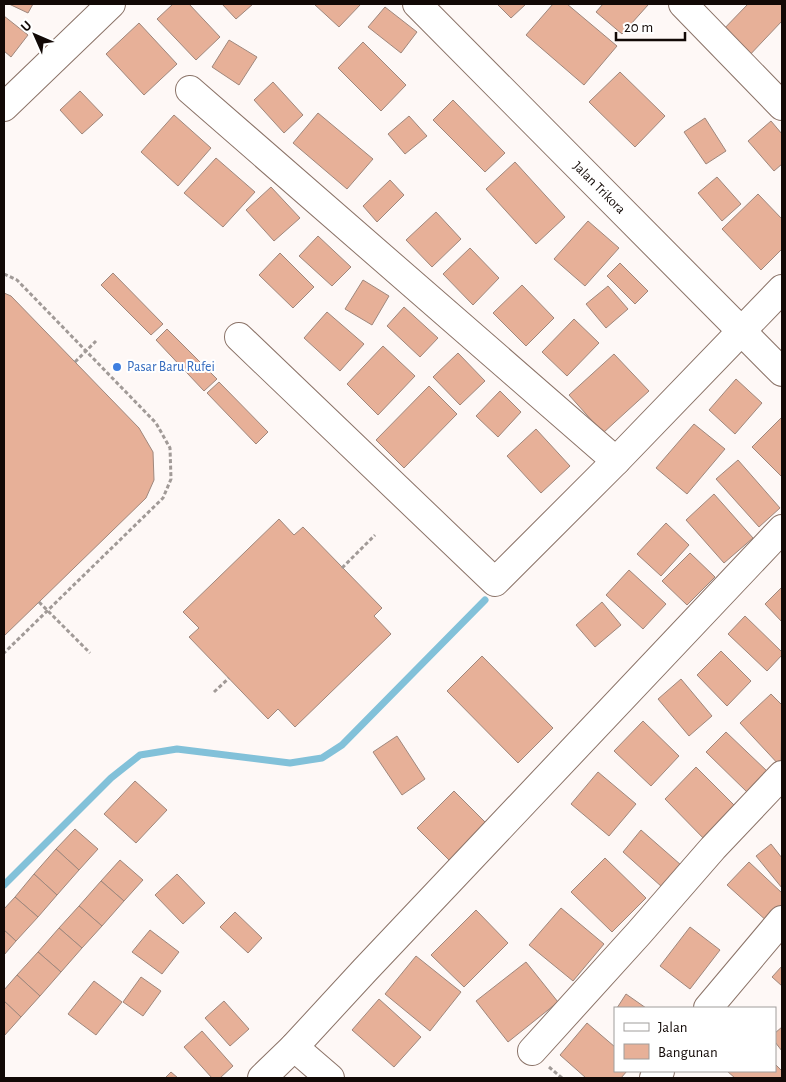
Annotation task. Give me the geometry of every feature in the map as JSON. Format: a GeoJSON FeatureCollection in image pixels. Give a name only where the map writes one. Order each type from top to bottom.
{"type":"FeatureCollection","features":[{"type":"Feature","properties":{"kind":"street"},"geometry":{"type":"LineString","coordinates":[[4,107],[111,4]]}},
{"type":"Feature","properties":{"kind":"street","name":"Jalan Trikora"},"geometry":{"type":"LineString","coordinates":[[417,4],[782,372]]}},
{"type":"Feature","properties":{"kind":"street"},"geometry":{"type":"LineString","coordinates":[[683,4],[782,106]]}},
{"type":"Feature","properties":{"kind":"street"},"geometry":{"type":"LineString","coordinates":[[190,90],[616,461]]}},
{"type":"Feature","properties":{"kind":"street"},"geometry":{"type":"LineString","coordinates":[[239,337],[495,582],[616,461],[782,289]]}},
{"type":"Feature","properties":{"kind":"street"},"geometry":{"type":"LineString","coordinates":[[262,1078],[294,1047],[371,963],[782,529]]}},
{"type":"Feature","properties":{"kind":"street"},"geometry":{"type":"LineString","coordinates":[[532,1051],[639,933],[712,848],[782,775]]}},
{"type":"Feature","properties":{"kind":"street"},"geometry":{"type":"LineString","coordinates":[[709,1007],[782,920]]}},
{"type":"Feature","properties":{"kind":"street"},"geometry":{"type":"LineString","coordinates":[[294,1047],[330,1078]]}},
{"type":"Feature","properties":{"kind":"path"},"geometry":{"type":"LineString","coordinates":[[4,274],[17,280],[156,423],[170,448],[171,479],[163,498],[4,653]]}},
{"type":"Feature","properties":{"kind":"path"},"geometry":{"type":"LineString","coordinates":[[75,362],[96,341]]}},
{"type":"Feature","properties":{"kind":"path"},"geometry":{"type":"LineString","coordinates":[[342,568],[375,535]]}},
{"type":"Feature","properties":{"kind":"path"},"geometry":{"type":"LineString","coordinates":[[39,602],[90,653]]}},
{"type":"Feature","properties":{"kind":"path"},"geometry":{"type":"LineString","coordinates":[[214,692],[229,678]]}},
{"type":"Feature","properties":{"kind":"building"},"geometry":{"type":"Polygon","coordinates":[[[9,4],[33,4],[28,13],[9,4]]]}},
{"type":"Feature","properties":{"kind":"building"},"geometry":{"type":"Polygon","coordinates":[[[173,4],[189,4],[220,37],[196,60],[157,19],[173,4]]]}},
{"type":"Feature","properties":{"kind":"building"},"geometry":{"type":"Polygon","coordinates":[[[222,4],[253,4],[236,19],[222,4]]]}},
{"type":"Feature","properties":{"kind":"building"},"geometry":{"type":"Polygon","coordinates":[[[314,4],[361,4],[339,27],[314,4]]]}},
{"type":"Feature","properties":{"kind":"building"},"geometry":{"type":"Polygon","coordinates":[[[497,4],[526,4],[511,18],[497,4]]]}},
{"type":"Feature","properties":{"kind":"building"},"geometry":{"type":"Polygon","coordinates":[[[553,4],[567,4],[617,46],[584,85],[526,35],[553,4]]]}},
{"type":"Feature","properties":{"kind":"building"},"geometry":{"type":"Polygon","coordinates":[[[603,4],[648,5],[622,34],[596,12],[603,4]]]}},
{"type":"Feature","properties":{"kind":"building"},"geometry":{"type":"Polygon","coordinates":[[[748,4],[781,4],[782,21],[746,59],[719,34],[748,4]]]}},
{"type":"Feature","properties":{"kind":"building"},"geometry":{"type":"Polygon","coordinates":[[[385,7],[417,32],[401,53],[368,27],[385,7]]]}},
{"type":"Feature","properties":{"kind":"building"},"geometry":{"type":"Polygon","coordinates":[[[4,16],[28,35],[11,57],[4,51],[4,16]]]}},
{"type":"Feature","properties":{"kind":"building"},"geometry":{"type":"Polygon","coordinates":[[[139,23],[177,64],[144,95],[106,54],[139,23]]]}},
{"type":"Feature","properties":{"kind":"building"},"geometry":{"type":"Polygon","coordinates":[[[229,40],[257,57],[239,85],[212,67],[229,40]]]}},
{"type":"Feature","properties":{"kind":"building"},"geometry":{"type":"Polygon","coordinates":[[[363,42],[406,85],[381,111],[338,68],[363,42]]]}},
{"type":"Feature","properties":{"kind":"building"},"geometry":{"type":"Polygon","coordinates":[[[620,72],[665,116],[635,147],[589,102],[620,72]]]}},
{"type":"Feature","properties":{"kind":"building"},"geometry":{"type":"Polygon","coordinates":[[[273,82],[303,115],[284,133],[254,100],[273,82]]]}},
{"type":"Feature","properties":{"kind":"building"},"geometry":{"type":"Polygon","coordinates":[[[80,91],[103,115],[82,134],[60,110],[80,91]]]}},
{"type":"Feature","properties":{"kind":"building"},"geometry":{"type":"Polygon","coordinates":[[[453,100],[505,153],[485,172],[433,120],[453,100]]]}},
{"type":"Feature","properties":{"kind":"building"},"geometry":{"type":"Polygon","coordinates":[[[318,113],[373,159],[347,189],[293,143],[318,113]]]}},
{"type":"Feature","properties":{"kind":"building"},"geometry":{"type":"Polygon","coordinates":[[[174,115],[211,148],[178,186],[141,152],[174,115]]]}},
{"type":"Feature","properties":{"kind":"building"},"geometry":{"type":"Polygon","coordinates":[[[409,116],[427,136],[405,154],[388,134],[409,116]]]}},
{"type":"Feature","properties":{"kind":"building"},"geometry":{"type":"Polygon","coordinates":[[[705,118],[726,151],[706,164],[684,132],[705,118]]]}},
{"type":"Feature","properties":{"kind":"building"},"geometry":{"type":"Polygon","coordinates":[[[771,121],[782,134],[782,164],[774,171],[748,141],[771,121]]]}},
{"type":"Feature","properties":{"kind":"building"},"geometry":{"type":"Polygon","coordinates":[[[216,158],[255,192],[223,227],[184,193],[216,158]]]}},
{"type":"Feature","properties":{"kind":"building"},"geometry":{"type":"Polygon","coordinates":[[[515,162],[565,217],[536,244],[486,189],[515,162]]]}},
{"type":"Feature","properties":{"kind":"building"},"geometry":{"type":"Polygon","coordinates":[[[717,177],[741,204],[722,221],[698,193],[717,177]]]}},
{"type":"Feature","properties":{"kind":"building"},"geometry":{"type":"Polygon","coordinates":[[[390,180],[404,195],[377,222],[363,206],[390,180]]]}},
{"type":"Feature","properties":{"kind":"building"},"geometry":{"type":"Polygon","coordinates":[[[271,187],[300,218],[274,241],[246,210],[271,187]]]}},
{"type":"Feature","properties":{"kind":"building"},"geometry":{"type":"Polygon","coordinates":[[[758,194],[782,219],[782,249],[761,270],[722,229],[758,194]]]}},
{"type":"Feature","properties":{"kind":"building"},"geometry":{"type":"Polygon","coordinates":[[[436,212],[461,239],[432,267],[406,240],[436,212]]]}},
{"type":"Feature","properties":{"kind":"building"},"geometry":{"type":"Polygon","coordinates":[[[588,221],[619,248],[585,286],[554,259],[588,221]]]}},
{"type":"Feature","properties":{"kind":"building"},"geometry":{"type":"Polygon","coordinates":[[[318,236],[351,267],[332,286],[299,256],[318,236]]]}},
{"type":"Feature","properties":{"kind":"building"},"geometry":{"type":"Polygon","coordinates":[[[470,248],[499,278],[473,305],[443,274],[470,248]]]}},
{"type":"Feature","properties":{"kind":"building"},"geometry":{"type":"Polygon","coordinates":[[[280,253],[314,287],[293,308],[259,275],[280,253]]]}},
{"type":"Feature","properties":{"kind":"building"},"geometry":{"type":"Polygon","coordinates":[[[620,263],[648,291],[635,304],[607,276],[620,263]]]}},
{"type":"Feature","properties":{"kind":"building"},"geometry":{"type":"Polygon","coordinates":[[[113,273],[163,324],[151,335],[101,285],[113,273]]]}},
{"type":"Feature","properties":{"kind":"building"},"geometry":{"type":"Polygon","coordinates":[[[363,280],[389,296],[372,325],[345,309],[363,280]]]}},
{"type":"Feature","properties":{"kind":"building"},"geometry":{"type":"Polygon","coordinates":[[[522,285],[554,318],[526,346],[493,313],[522,285]]]}},
{"type":"Feature","properties":{"kind":"building"},"geometry":{"type":"Polygon","coordinates":[[[608,286],[628,309],[606,328],[586,304],[608,286]]]}},
{"type":"Feature","properties":{"kind":"building"},"geometry":{"type":"Polygon","coordinates":[[[4,293],[11,296],[139,428],[153,452],[154,480],[146,498],[4,636],[4,293]]]}},
{"type":"Feature","properties":{"kind":"building"},"geometry":{"type":"Polygon","coordinates":[[[404,307],[438,338],[420,357],[387,326],[404,307]]]}},
{"type":"Feature","properties":{"kind":"building"},"geometry":{"type":"Polygon","coordinates":[[[327,312],[364,344],[340,371],[304,338],[327,312]]]}},
{"type":"Feature","properties":{"kind":"building"},"geometry":{"type":"Polygon","coordinates":[[[574,319],[599,343],[567,376],[542,352],[574,319]]]}},
{"type":"Feature","properties":{"kind":"building"},"geometry":{"type":"Polygon","coordinates":[[[167,329],[217,379],[204,391],[156,340],[167,329]]]}},
{"type":"Feature","properties":{"kind":"building"},"geometry":{"type":"Polygon","coordinates":[[[383,346],[415,376],[378,415],[347,384],[383,346]]]}},
{"type":"Feature","properties":{"kind":"building"},"geometry":{"type":"Polygon","coordinates":[[[458,353],[485,381],[460,405],[433,377],[458,353]]]}},
{"type":"Feature","properties":{"kind":"building"},"geometry":{"type":"Polygon","coordinates":[[[614,354],[649,391],[603,433],[569,395],[614,354]]]}},
{"type":"Feature","properties":{"kind":"building"},"geometry":{"type":"Polygon","coordinates":[[[736,379],[762,403],[735,434],[709,410],[736,379]]]}},
{"type":"Feature","properties":{"kind":"building"},"geometry":{"type":"Polygon","coordinates":[[[219,382],[268,432],[256,444],[207,393],[219,382]]]}},
{"type":"Feature","properties":{"kind":"building"},"geometry":{"type":"Polygon","coordinates":[[[429,386],[457,414],[404,468],[376,440],[429,386]]]}},
{"type":"Feature","properties":{"kind":"building"},"geometry":{"type":"Polygon","coordinates":[[[500,391],[521,412],[498,437],[476,416],[500,391]]]}},
{"type":"Feature","properties":{"kind":"building"},"geometry":{"type":"Polygon","coordinates":[[[782,417],[782,477],[752,447],[782,417]]]}},
{"type":"Feature","properties":{"kind":"building"},"geometry":{"type":"Polygon","coordinates":[[[694,424],[725,449],[687,494],[656,468],[694,424]]]}},
{"type":"Feature","properties":{"kind":"building"},"geometry":{"type":"Polygon","coordinates":[[[536,429],[570,466],[541,493],[507,456],[536,429]]]}},
{"type":"Feature","properties":{"kind":"building"},"geometry":{"type":"Polygon","coordinates":[[[738,460],[780,508],[759,527],[716,479],[738,460]]]}},
{"type":"Feature","properties":{"kind":"building"},"geometry":{"type":"Polygon","coordinates":[[[714,494],[753,538],[724,563],[686,520],[714,494]]]}},
{"type":"Feature","properties":{"kind":"building"},"geometry":{"type":"Polygon","coordinates":[[[279,519],[294,535],[303,527],[382,608],[374,616],[391,634],[295,727],[278,709],[268,719],[189,637],[199,628],[183,612],[279,519]]]}},
{"type":"Feature","properties":{"kind":"building"},"geometry":{"type":"Polygon","coordinates":[[[666,523],[689,545],[661,576],[637,554],[666,523]]]}},
{"type":"Feature","properties":{"kind":"building"},"geometry":{"type":"Polygon","coordinates":[[[690,553],[715,577],[687,605],[662,581],[690,553]]]}},
{"type":"Feature","properties":{"kind":"building"},"geometry":{"type":"Polygon","coordinates":[[[629,570],[666,604],[643,629],[606,595],[629,570]]]}},
{"type":"Feature","properties":{"kind":"building"},"geometry":{"type":"Polygon","coordinates":[[[782,587],[782,622],[765,604],[782,587]]]}},
{"type":"Feature","properties":{"kind":"building"},"geometry":{"type":"Polygon","coordinates":[[[602,602],[621,625],[595,647],[576,625],[602,602]]]}},
{"type":"Feature","properties":{"kind":"building"},"geometry":{"type":"Polygon","coordinates":[[[745,616],[782,652],[782,655],[767,671],[728,634],[745,616]]]}},
{"type":"Feature","properties":{"kind":"building"},"geometry":{"type":"Polygon","coordinates":[[[721,651],[751,681],[727,706],[697,675],[721,651]]]}},
{"type":"Feature","properties":{"kind":"building"},"geometry":{"type":"Polygon","coordinates":[[[482,656],[553,728],[518,763],[447,691],[482,656]]]}},
{"type":"Feature","properties":{"kind":"building"},"geometry":{"type":"Polygon","coordinates":[[[681,679],[712,716],[689,736],[658,699],[681,679]]]}},
{"type":"Feature","properties":{"kind":"building"},"geometry":{"type":"Polygon","coordinates":[[[771,694],[782,705],[781,767],[740,723],[771,694]]]}},
{"type":"Feature","properties":{"kind":"building"},"geometry":{"type":"Polygon","coordinates":[[[643,721],[679,756],[651,786],[614,751],[643,721]]]}},
{"type":"Feature","properties":{"kind":"building"},"geometry":{"type":"Polygon","coordinates":[[[726,732],[768,772],[748,793],[706,752],[726,732]]]}},
{"type":"Feature","properties":{"kind":"building"},"geometry":{"type":"Polygon","coordinates":[[[397,736],[425,779],[402,795],[373,752],[397,736]]]}},
{"type":"Feature","properties":{"kind":"building"},"geometry":{"type":"Polygon","coordinates":[[[696,767],[741,812],[709,844],[665,799],[696,767]]]}},
{"type":"Feature","properties":{"kind":"building"},"geometry":{"type":"Polygon","coordinates":[[[598,772],[636,804],[609,836],[571,804],[598,772]]]}},
{"type":"Feature","properties":{"kind":"building"},"geometry":{"type":"Polygon","coordinates":[[[135,781],[167,810],[136,843],[104,814],[135,781]]]}},
{"type":"Feature","properties":{"kind":"building"},"geometry":{"type":"Polygon","coordinates":[[[454,791],[487,824],[450,861],[417,828],[454,791]]]}},
{"type":"Feature","properties":{"kind":"building"},"geometry":{"type":"Polygon","coordinates":[[[75,829],[98,849],[79,870],[56,849],[75,829]]]}},
{"type":"Feature","properties":{"kind":"building"},"geometry":{"type":"Polygon","coordinates":[[[641,830],[681,865],[662,887],[623,852],[641,830]]]}},
{"type":"Feature","properties":{"kind":"building"},"geometry":{"type":"Polygon","coordinates":[[[771,844],[782,858],[782,888],[756,856],[771,844]]]}},
{"type":"Feature","properties":{"kind":"building"},"geometry":{"type":"Polygon","coordinates":[[[56,849],[79,870],[57,895],[34,874],[56,849]]]}},
{"type":"Feature","properties":{"kind":"building"},"geometry":{"type":"Polygon","coordinates":[[[605,858],[646,898],[612,932],[571,892],[605,858]]]}},
{"type":"Feature","properties":{"kind":"building"},"geometry":{"type":"Polygon","coordinates":[[[120,860],[143,880],[124,901],[101,881],[120,860]]]}},
{"type":"Feature","properties":{"kind":"building"},"geometry":{"type":"Polygon","coordinates":[[[749,862],[782,893],[782,910],[769,923],[727,885],[749,862]]]}},
{"type":"Feature","properties":{"kind":"building"},"geometry":{"type":"Polygon","coordinates":[[[34,874],[57,895],[38,917],[15,897],[34,874]]]}},
{"type":"Feature","properties":{"kind":"building"},"geometry":{"type":"Polygon","coordinates":[[[177,874],[205,903],[183,924],[155,895],[177,874]]]}},
{"type":"Feature","properties":{"kind":"building"},"geometry":{"type":"Polygon","coordinates":[[[101,881],[124,901],[102,926],[79,906],[101,881]]]}},
{"type":"Feature","properties":{"kind":"building"},"geometry":{"type":"Polygon","coordinates":[[[15,897],[38,917],[16,941],[4,930],[4,909],[15,897]]]}},
{"type":"Feature","properties":{"kind":"building"},"geometry":{"type":"Polygon","coordinates":[[[79,906],[102,926],[82,948],[59,928],[79,906]]]}},
{"type":"Feature","properties":{"kind":"building"},"geometry":{"type":"Polygon","coordinates":[[[561,908],[604,944],[573,981],[529,945],[561,908]]]}},
{"type":"Feature","properties":{"kind":"building"},"geometry":{"type":"Polygon","coordinates":[[[476,910],[508,943],[464,987],[431,955],[476,910]]]}},
{"type":"Feature","properties":{"kind":"building"},"geometry":{"type":"Polygon","coordinates":[[[235,912],[262,938],[248,953],[220,927],[235,912]]]}},
{"type":"Feature","properties":{"kind":"building"},"geometry":{"type":"Polygon","coordinates":[[[690,927],[720,950],[690,989],[660,966],[690,927]]]}},
{"type":"Feature","properties":{"kind":"building"},"geometry":{"type":"Polygon","coordinates":[[[59,928],[82,948],[61,972],[38,952],[59,928]]]}},
{"type":"Feature","properties":{"kind":"building"},"geometry":{"type":"Polygon","coordinates":[[[4,930],[16,941],[4,955],[4,930]]]}},
{"type":"Feature","properties":{"kind":"building"},"geometry":{"type":"Polygon","coordinates":[[[150,930],[179,952],[162,974],[132,952],[150,930]]]}},
{"type":"Feature","properties":{"kind":"building"},"geometry":{"type":"Polygon","coordinates":[[[38,952],[61,972],[40,996],[17,975],[38,952]]]}},
{"type":"Feature","properties":{"kind":"building"},"geometry":{"type":"Polygon","coordinates":[[[416,956],[461,992],[430,1031],[385,994],[416,956]]]}},
{"type":"Feature","properties":{"kind":"building"},"geometry":{"type":"Polygon","coordinates":[[[526,962],[558,1002],[508,1042],[476,1001],[526,962]]]}},
{"type":"Feature","properties":{"kind":"building"},"geometry":{"type":"Polygon","coordinates":[[[782,966],[782,986],[772,977],[782,966]]]}},
{"type":"Feature","properties":{"kind":"building"},"geometry":{"type":"Polygon","coordinates":[[[17,975],[40,996],[21,1017],[4,1001],[4,990],[17,975]]]}},
{"type":"Feature","properties":{"kind":"building"},"geometry":{"type":"Polygon","coordinates":[[[141,977],[161,991],[143,1016],[123,1002],[141,977]]]}},
{"type":"Feature","properties":{"kind":"building"},"geometry":{"type":"Polygon","coordinates":[[[94,981],[122,1002],[96,1035],[68,1014],[94,981]]]}},
{"type":"Feature","properties":{"kind":"building"},"geometry":{"type":"Polygon","coordinates":[[[626,994],[645,1007],[618,1007],[626,994]]]}},
{"type":"Feature","properties":{"kind":"building"},"geometry":{"type":"Polygon","coordinates":[[[379,999],[421,1037],[394,1067],[352,1030],[379,999]]]}},
{"type":"Feature","properties":{"kind":"building"},"geometry":{"type":"Polygon","coordinates":[[[4,1001],[21,1017],[4,1036],[4,1001]]]}},
{"type":"Feature","properties":{"kind":"building"},"geometry":{"type":"Polygon","coordinates":[[[224,1001],[249,1029],[230,1046],[205,1018],[224,1001]]]}},
{"type":"Feature","properties":{"kind":"building"},"geometry":{"type":"Polygon","coordinates":[[[587,1023],[614,1046],[614,1072],[626,1072],[621,1078],[586,1078],[560,1055],[587,1023]]]}},
{"type":"Feature","properties":{"kind":"building"},"geometry":{"type":"Polygon","coordinates":[[[782,1027],[782,1051],[776,1043],[776,1032],[782,1027]]]}},
{"type":"Feature","properties":{"kind":"building"},"geometry":{"type":"Polygon","coordinates":[[[202,1031],[233,1066],[220,1078],[212,1078],[184,1047],[202,1031]]]}},
{"type":"Feature","properties":{"kind":"building"},"geometry":{"type":"Polygon","coordinates":[[[776,1065],[782,1071],[782,1078],[735,1078],[728,1072],[776,1072],[776,1065]]]}},
{"type":"Feature","properties":{"kind":"building"},"geometry":{"type":"Polygon","coordinates":[[[171,1072],[178,1078],[165,1078],[171,1072]]]}},
{"type":"Feature","properties":{"kind":"waterway"},"geometry":{"type":"LineString","coordinates":[[4,885],[111,778],[140,755],[177,749],[290,763],[322,758],[342,745],[485,600]]}},
{"type":"Feature","properties":{"kind":"place","name":"Pasar Baru Rufei"},"geometry":{"type":"Point","coordinates":[117,367]}}]}
